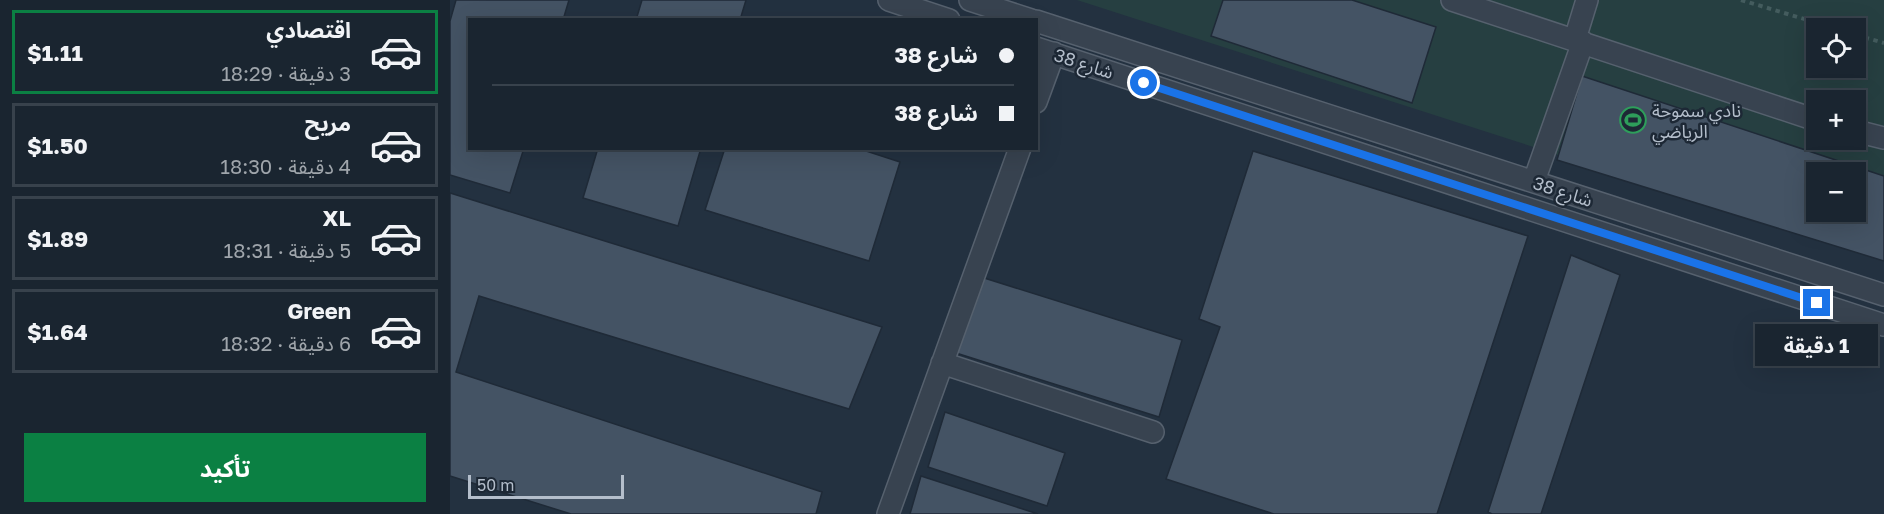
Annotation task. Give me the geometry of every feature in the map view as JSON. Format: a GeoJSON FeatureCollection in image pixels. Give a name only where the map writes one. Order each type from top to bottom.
{"type":"FeatureCollection","features":[{"type":"Feature","properties":{"kind":"street"},"geometry":{"type":"LineString","coordinates":[[889,0],[943,18]]}},
{"type":"Feature","properties":{"kind":"street"},"geometry":{"type":"LineString","coordinates":[[970,0],[1025,18]]}},
{"type":"Feature","properties":{"kind":"street"},"geometry":{"type":"LineString","coordinates":[[1452,0],[1806,117]]}},
{"type":"Feature","properties":{"kind":"street"},"geometry":{"type":"LineString","coordinates":[[1534,181],[1579,41],[1587,0]]}},
{"type":"Feature","properties":{"kind":"street","name":"شارع 38"},"geometry":{"type":"LineString","coordinates":[[1038,22],[1884,295]]}},
{"type":"Feature","properties":{"kind":"street"},"geometry":{"type":"LineString","coordinates":[[1038,90],[1045,50]]}},
{"type":"Feature","properties":{"kind":"street","name":"شارع 38"},"geometry":{"type":"LineString","coordinates":[[1045,50],[1884,325]]}},
{"type":"Feature","properties":{"kind":"street"},"geometry":{"type":"LineString","coordinates":[[1866,134],[1884,138]]}},
{"type":"Feature","properties":{"kind":"street"},"geometry":{"type":"LineString","coordinates":[[888,514],[1019,150]]}},
{"type":"Feature","properties":{"kind":"street"},"geometry":{"type":"LineString","coordinates":[[942,363],[1153,432]]}},
{"type":"Feature","properties":{"kind":"path"},"geometry":{"type":"LineString","coordinates":[[1741,0],[1806,20]]}},
{"type":"Feature","properties":{"kind":"path"},"geometry":{"type":"LineString","coordinates":[[1866,38],[1884,43]]}},
{"type":"Feature","properties":{"kind":"green space","name":"نادي سموحة الرياضي"},"geometry":{"type":"Polygon","coordinates":[[[1077,0],[1884,0],[1884,259],[1847,248],[1077,0]]]}},
{"type":"Feature","properties":{"kind":"building"},"geometry":{"type":"Polygon","coordinates":[[[456,0],[569,0],[564,18],[468,18],[468,150],[523,150],[510,193],[450,175],[450,21],[456,0]]]}},
{"type":"Feature","properties":{"kind":"building"},"geometry":{"type":"Polygon","coordinates":[[[642,0],[746,0],[741,18],[637,18],[642,0]]]}},
{"type":"Feature","properties":{"kind":"building"},"geometry":{"type":"Polygon","coordinates":[[[1223,0],[1352,0],[1436,27],[1412,103],[1211,36],[1223,0]]]}},
{"type":"Feature","properties":{"kind":"building"},"geometry":{"type":"Polygon","coordinates":[[[1582,76],[1842,162],[1806,162],[1806,222],[1866,222],[1866,170],[1884,176],[1884,261],[1557,160],[1582,76]]]}},
{"type":"Feature","properties":{"kind":"building"},"geometry":{"type":"Polygon","coordinates":[[[597,150],[700,150],[678,226],[583,198],[597,150]]]}},
{"type":"Feature","properties":{"kind":"building"},"geometry":{"type":"Polygon","coordinates":[[[724,150],[863,150],[900,162],[869,261],[705,210],[724,150]]]}},
{"type":"Feature","properties":{"kind":"building"},"geometry":{"type":"Polygon","coordinates":[[[1253,151],[1528,236],[1437,514],[1274,514],[1166,479],[1220,327],[1199,319],[1253,151]]]}},
{"type":"Feature","properties":{"kind":"building"},"geometry":{"type":"Polygon","coordinates":[[[450,193],[882,327],[849,409],[479,296],[456,372],[822,492],[816,514],[571,514],[450,476],[450,193]]]}},
{"type":"Feature","properties":{"kind":"building"},"geometry":{"type":"Polygon","coordinates":[[[1571,255],[1620,275],[1541,514],[1492,514],[1488,512],[1571,255]]]}},
{"type":"Feature","properties":{"kind":"building"},"geometry":{"type":"Polygon","coordinates":[[[981,277],[1182,340],[1159,417],[956,353],[981,277]]]}},
{"type":"Feature","properties":{"kind":"building"},"geometry":{"type":"Polygon","coordinates":[[[945,412],[1065,453],[1047,506],[928,467],[945,412]]]}},
{"type":"Feature","properties":{"kind":"building"},"geometry":{"type":"Polygon","coordinates":[[[921,476],[1038,514],[910,514],[921,476]]]}},
{"type":"Feature","properties":{"kind":"place","name":"نادي سموحة الرياضي"},"geometry":{"type":"Point","coordinates":[1633,120]}},
{"type":"Feature","properties":{"kind":"route"},"geometry":{"type":"LineString","coordinates":[[1144,83],[1817,303]]}}]}
